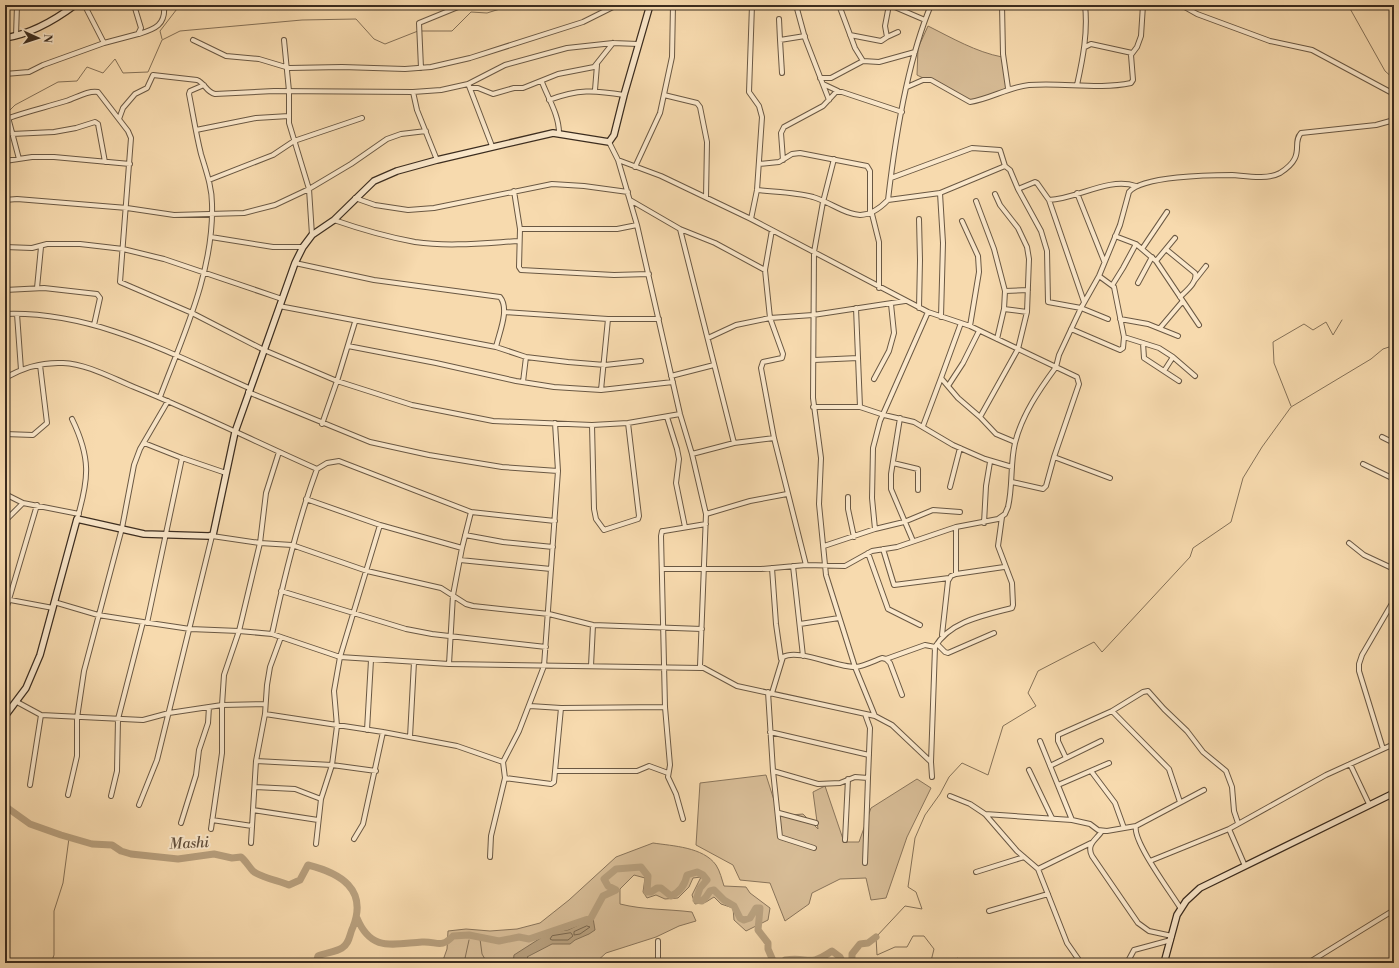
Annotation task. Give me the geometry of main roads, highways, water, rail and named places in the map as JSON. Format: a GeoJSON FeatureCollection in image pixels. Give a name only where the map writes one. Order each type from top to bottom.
{"type":"FeatureCollection","features":[{"type":"Feature","properties":{"kind":"water"},"geometry":{"type":"Polygon","coordinates":[[[593,918],[595,930],[589,934],[575,940],[570,944],[552,944],[527,957],[530,960],[528,963],[513,963],[514,955],[550,932],[568,930],[593,918]]]}},
{"type":"Feature","properties":{"kind":"waterway"},"geometry":{"type":"LineString","coordinates":[[162,39],[160,31],[180,5]]}},
{"type":"Feature","properties":{"kind":"waterway"},"geometry":{"type":"LineString","coordinates":[[421,31],[452,31],[471,12],[487,13],[503,8],[504,5]]}},
{"type":"Feature","properties":{"kind":"waterway"},"geometry":{"type":"LineString","coordinates":[[1348,5],[1385,71],[1394,79]]}},
{"type":"Feature","properties":{"kind":"waterway"},"geometry":{"type":"LineString","coordinates":[[5,115],[15,105],[58,82],[77,81],[87,67],[103,73],[115,59],[123,73],[148,72],[162,40],[180,31],[302,20],[356,19],[374,39],[385,44],[418,31]]}},
{"type":"Feature","properties":{"kind":"waterway"},"geometry":{"type":"LineString","coordinates":[[1291,406],[1274,363],[1273,342],[1304,324],[1313,330],[1326,322],[1333,335],[1342,320]]}},
{"type":"Feature","properties":{"kind":"waterway"},"geometry":{"type":"LineString","coordinates":[[933,963],[931,961],[934,949],[924,936],[913,936],[907,947],[895,947],[877,955],[876,937],[905,906],[922,909],[916,892],[908,887],[915,838],[925,815],[940,794],[949,777],[962,763],[988,775],[1003,726],[1036,706],[1028,693],[1038,671],[1094,642],[1102,652],[1190,557],[1193,548],[1231,522],[1243,478],[1262,447],[1291,407],[1371,359],[1383,349],[1392,346]]}},
{"type":"Feature","properties":{"kind":"waterway","name":"Mashi"},"geometry":{"type":"LineString","coordinates":[[5,807],[30,824],[92,844],[112,845],[121,851],[131,854],[178,859],[214,854],[232,858],[241,857],[256,873],[289,885],[300,880],[308,865],[331,873],[340,878],[354,893],[357,902],[357,914],[347,944],[340,949],[318,956],[316,963]]}},
{"type":"Feature","properties":{"kind":"waterway"},"geometry":{"type":"LineString","coordinates":[[51,963],[54,955],[54,911],[63,883],[69,838]]}},
{"type":"Feature","properties":{"kind":"waterway"},"geometry":{"type":"LineString","coordinates":[[357,918],[369,936],[384,944],[422,942],[439,944],[449,940],[453,936],[469,935],[499,941],[519,937],[529,939],[591,918],[603,896],[616,890],[608,886],[604,879],[616,869],[641,867],[648,876],[647,892],[661,888],[671,896],[682,888],[687,875],[697,872],[703,875],[707,880],[700,888],[696,900],[702,901],[710,891],[714,890],[724,900],[734,906],[740,918],[744,920],[750,918],[756,908],[760,908],[758,930],[768,943],[768,949],[774,963]]}},
{"type":"Feature","properties":{"kind":"waterway"},"geometry":{"type":"LineString","coordinates":[[852,963],[852,954],[860,944],[868,943],[876,937]]}},
{"type":"Feature","properties":{"kind":"waterway"},"geometry":{"type":"LineString","coordinates":[[480,939],[482,954],[486,961],[485,963]]}},
{"type":"Feature","properties":{"kind":"waterway"},"geometry":{"type":"LineString","coordinates":[[464,963],[469,940]]}},
{"type":"Feature","properties":{"kind":"waterway"},"geometry":{"type":"LineString","coordinates":[[784,963],[785,960],[793,959],[818,959],[832,951],[840,957],[843,963]]}},
{"type":"Feature","properties":{"kind":"waterway"},"geometry":{"type":"LineString","coordinates":[[957,963],[957,958],[966,963]]}},
{"type":"Feature","properties":{"kind":"waterway"},"geometry":{"type":"LineString","coordinates":[[970,963],[975,960],[973,963]]}}]}
